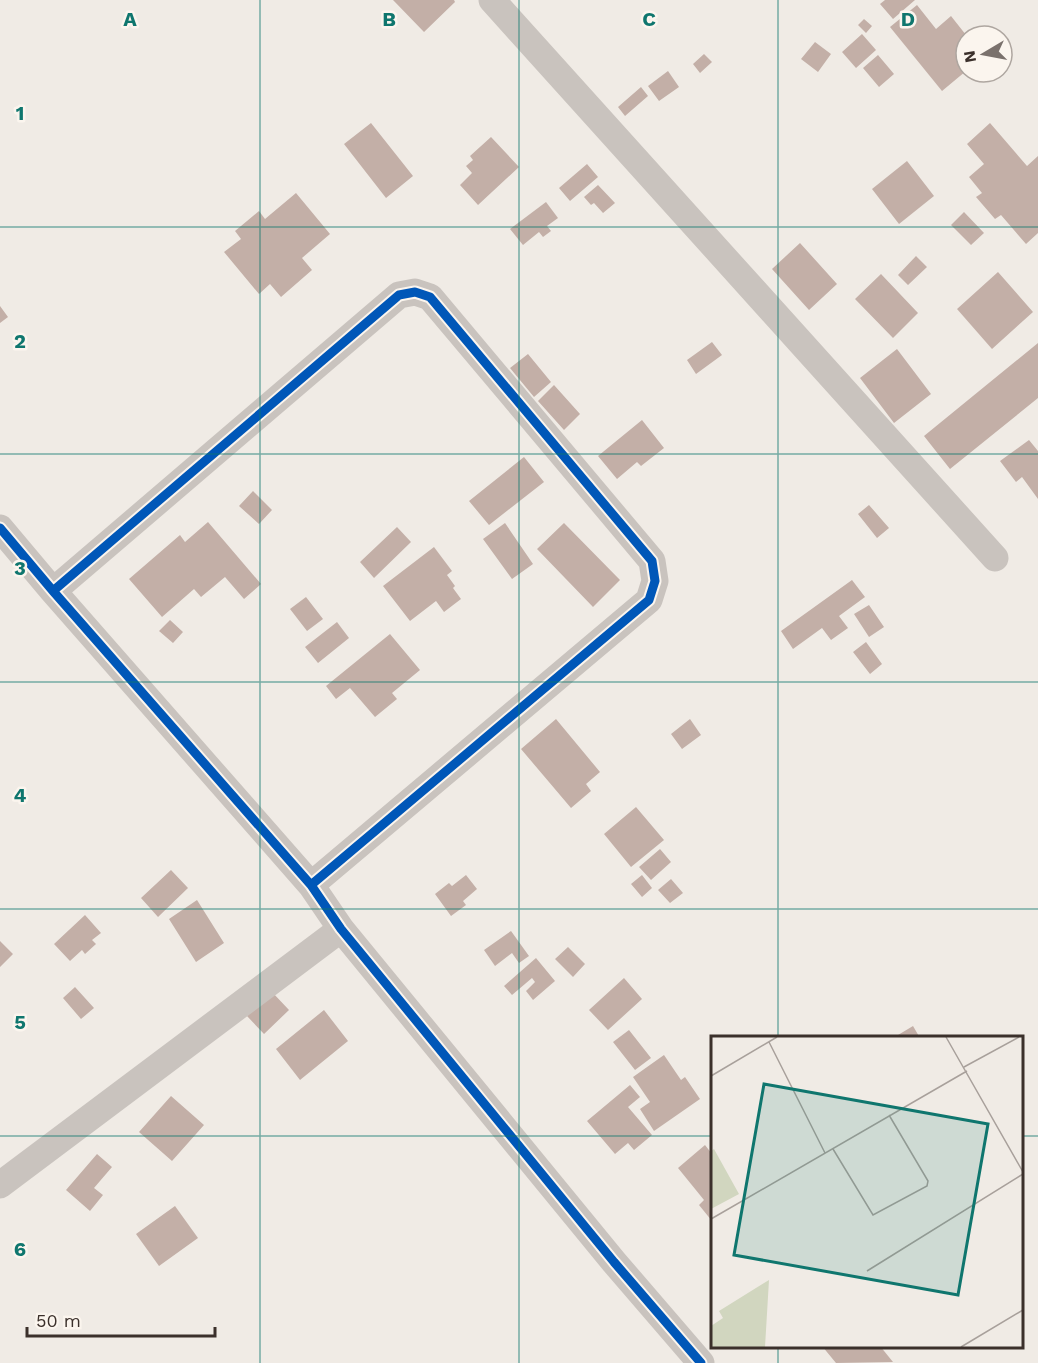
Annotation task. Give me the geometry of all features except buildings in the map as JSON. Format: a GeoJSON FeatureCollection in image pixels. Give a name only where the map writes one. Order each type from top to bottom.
{"type":"FeatureCollection","features":[{"type":"Feature","properties":{"kind":"street"},"geometry":{"type":"LineString","coordinates":[[492,0],[995,558]]}},
{"type":"Feature","properties":{"kind":"street"},"geometry":{"type":"LineString","coordinates":[[52,591],[399,295],[415,292],[430,297],[652,561],[655,581],[649,600],[311,885]]}},
{"type":"Feature","properties":{"kind":"street"},"geometry":{"type":"LineString","coordinates":[[0,528],[52,591],[311,885],[341,929],[614,1262],[701,1363]]}},
{"type":"Feature","properties":{"kind":"street"},"geometry":{"type":"LineString","coordinates":[[0,1185],[341,929]]}},
{"type":"Feature","properties":{"kind":"cycle path"},"geometry":{"type":"LineString","coordinates":[[53,591],[399,295],[415,292],[430,297],[652,561],[655,581],[649,600],[311,885]]}},
{"type":"Feature","properties":{"kind":"cycle path"},"geometry":{"type":"LineString","coordinates":[[0,528],[311,885],[341,929],[614,1262],[701,1363]]}}]}
